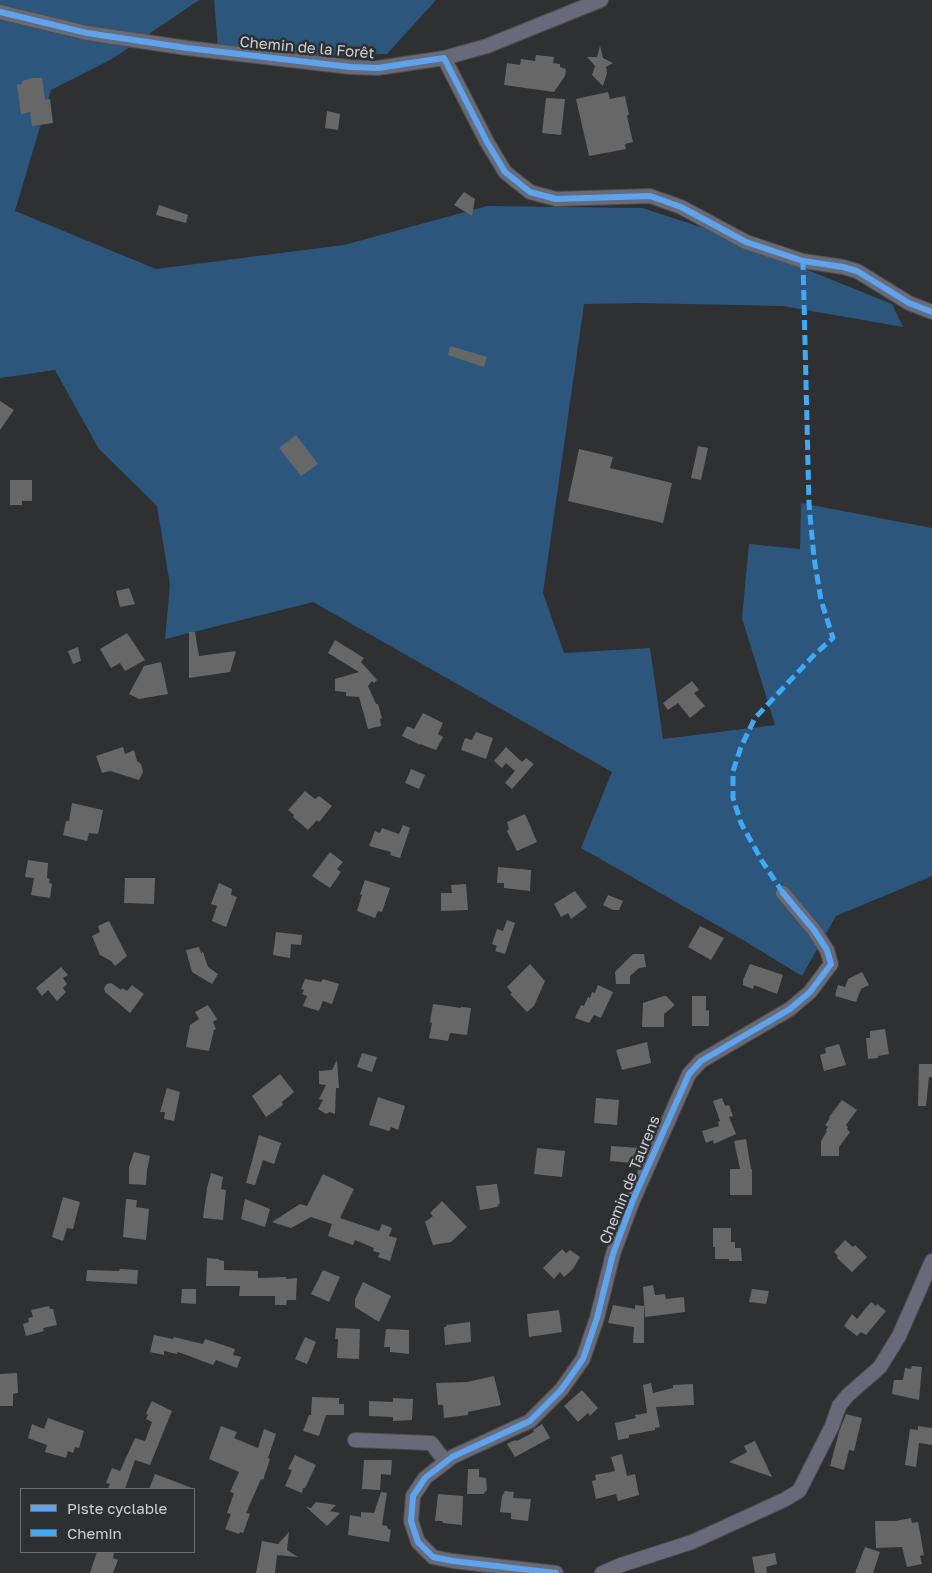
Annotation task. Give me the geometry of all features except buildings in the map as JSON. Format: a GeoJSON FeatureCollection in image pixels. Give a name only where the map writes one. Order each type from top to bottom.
{"type":"FeatureCollection","features":[{"type":"Feature","properties":{"kind":"street","name":"Chemin de la Forêt"},"geometry":{"type":"LineString","coordinates":[[0,12],[86,33],[187,48],[350,67],[378,68],[444,58],[487,46],[601,0]]}},
{"type":"Feature","properties":{"kind":"street"},"geometry":{"type":"LineString","coordinates":[[444,58],[487,142],[505,172],[530,192],[556,199],[650,196],[681,207],[746,242],[803,261],[844,266],[857,271],[909,303],[932,312]]}},
{"type":"Feature","properties":{"kind":"street","name":"Chemin de Taurens"},"geometry":{"type":"LineString","coordinates":[[556,1573],[433,1557],[418,1542],[411,1521],[413,1496],[425,1478],[452,1457],[530,1421],[561,1390],[572,1376],[583,1359],[597,1318],[612,1254],[633,1200],[689,1074],[701,1061],[790,1009],[810,992],[831,964],[827,950],[814,930],[784,892]]}},
{"type":"Feature","properties":{"kind":"street"},"geometry":{"type":"LineString","coordinates":[[602,1573],[692,1542],[784,1500],[799,1491],[832,1426],[839,1406],[880,1367],[899,1336],[932,1261]]}},
{"type":"Feature","properties":{"kind":"street"},"geometry":{"type":"LineString","coordinates":[[356,1440],[430,1443],[446,1462]]}},
{"type":"Feature","properties":{"kind":"shaded area"},"geometry":{"type":"Polygon","coordinates":[[[0,0],[199,0],[112,59],[51,90],[15,211],[156,269],[344,245],[487,206],[642,208],[701,227],[892,304],[903,327],[783,306],[639,303],[584,304],[543,593],[564,653],[650,648],[663,739],[775,725],[742,618],[749,544],[800,549],[801,503],[932,528],[932,876],[836,916],[802,976],[743,940],[581,848],[612,772],[313,602],[165,639],[170,585],[157,506],[99,449],[55,370],[0,378],[0,0]]]}},
{"type":"Feature","properties":{"kind":"shaded area"},"geometry":{"type":"Polygon","coordinates":[[[214,0],[436,0],[387,54],[296,56],[218,48],[214,0]]]}},
{"type":"Feature","properties":{"kind":"marked path"},"geometry":{"type":"LineString","coordinates":[[783,893],[762,861],[741,823],[733,798],[733,771],[741,747],[755,718],[815,654],[833,638],[821,600],[814,558],[809,504],[803,261]]}},
{"type":"Feature","properties":{"kind":"cycle path"},"geometry":{"type":"LineString","coordinates":[[0,12],[87,33],[187,48],[350,67],[378,68],[444,58],[487,142],[505,172],[530,192],[556,199],[650,196],[681,207],[746,242],[803,261],[857,271],[909,303],[932,312]]}},
{"type":"Feature","properties":{"kind":"cycle path"},"geometry":{"type":"LineString","coordinates":[[556,1573],[433,1557],[418,1542],[411,1521],[413,1496],[425,1478],[452,1457],[530,1421],[561,1390],[583,1359],[597,1318],[613,1254],[633,1200],[689,1074],[701,1061],[790,1009],[810,992],[831,964],[827,950],[814,930],[783,893]]}}]}
